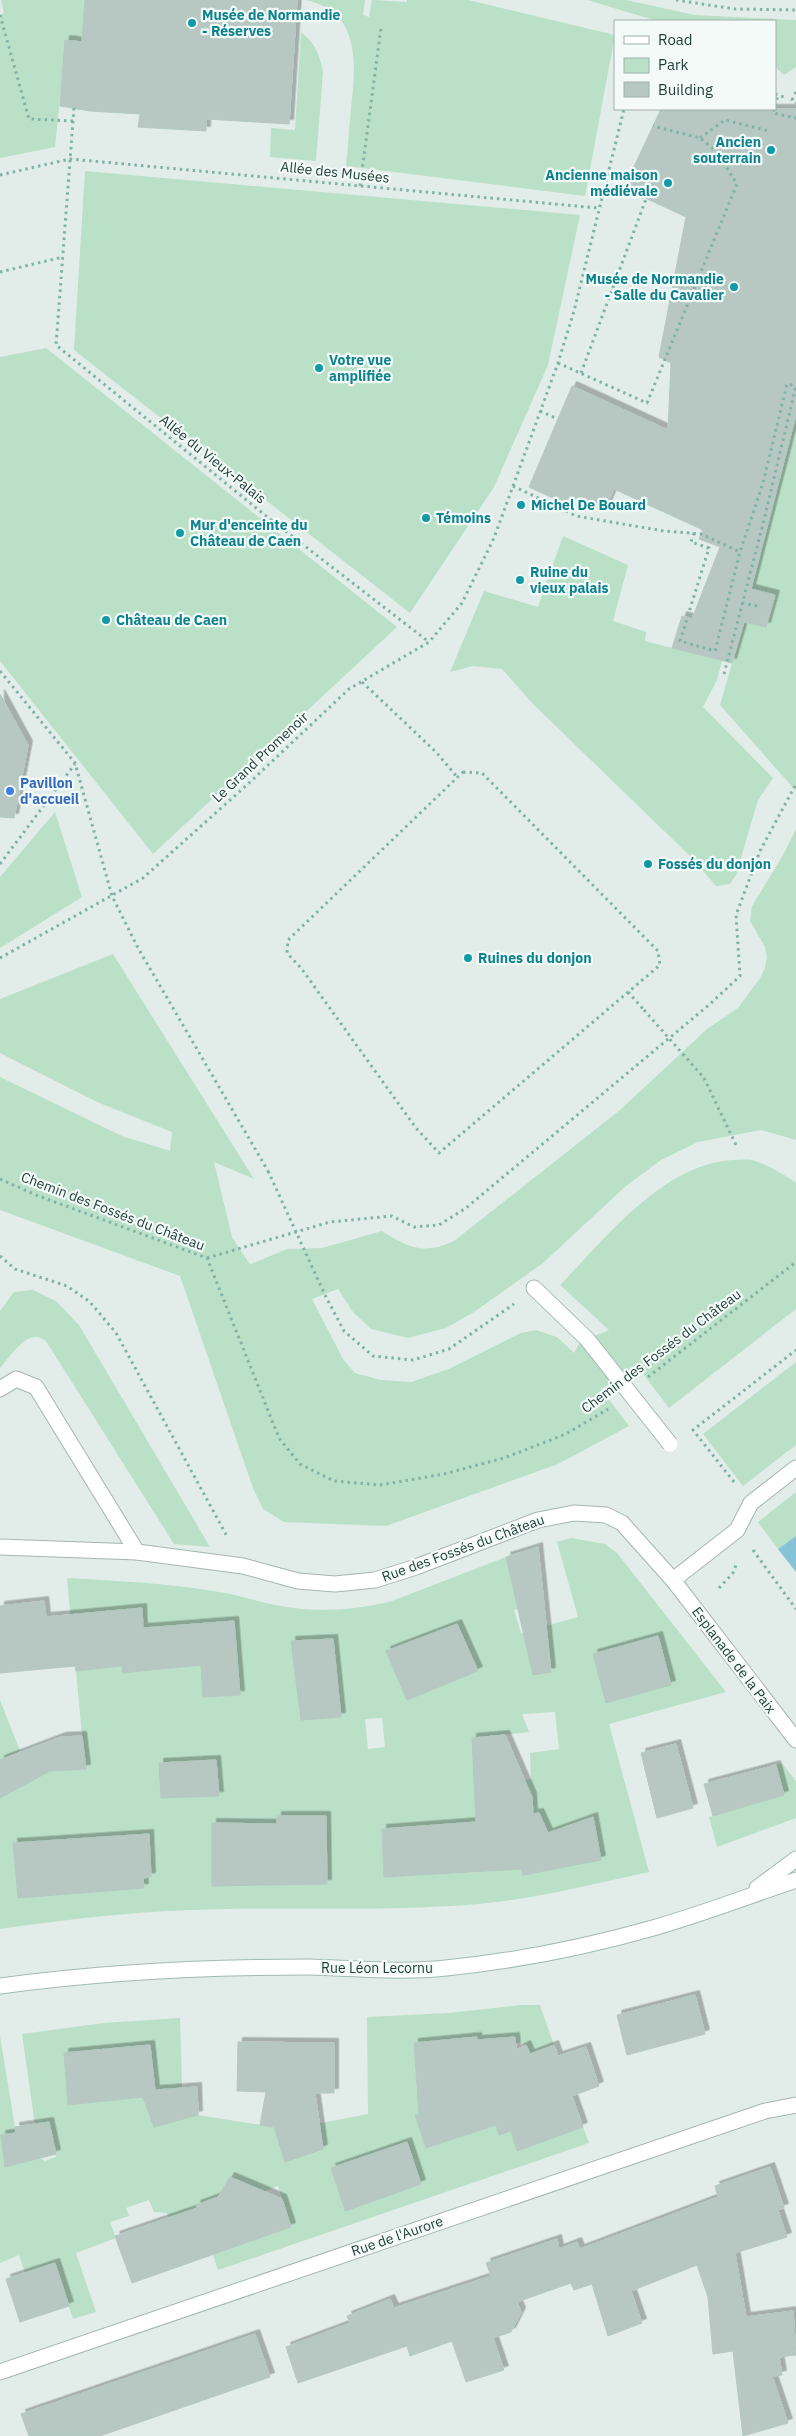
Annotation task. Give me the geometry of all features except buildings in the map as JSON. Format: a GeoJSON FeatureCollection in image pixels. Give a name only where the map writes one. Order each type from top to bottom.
{"type":"FeatureCollection","features":[{"type":"Feature","properties":{"kind":"street"},"geometry":{"type":"LineString","coordinates":[[534,1288],[587,1339],[670,1444]]}},
{"type":"Feature","properties":{"kind":"street"},"geometry":{"type":"LineString","coordinates":[[0,1389],[16,1379],[36,1387],[137,1552]]}},
{"type":"Feature","properties":{"kind":"street"},"geometry":{"type":"LineString","coordinates":[[673,1580],[737,1530],[751,1504],[796,1468]]}},
{"type":"Feature","properties":{"kind":"street","name":"Rue des Fossés du Château"},"geometry":{"type":"LineString","coordinates":[[0,1547],[137,1552],[243,1566],[298,1581],[335,1584],[375,1580],[416,1567],[538,1520],[574,1513],[606,1515],[622,1523],[673,1580]]}},
{"type":"Feature","properties":{"kind":"street","name":"Esplanade de la Paix"},"geometry":{"type":"LineString","coordinates":[[673,1580],[796,1740]]}},
{"type":"Feature","properties":{"kind":"street","name":"Rue Léon Lecornu"},"geometry":{"type":"LineString","coordinates":[[746,1896],[796,1859]]}},
{"type":"Feature","properties":{"kind":"street","name":"Rue Léon Lecornu"},"geometry":{"type":"LineString","coordinates":[[0,1986],[98,1975],[188,1969],[310,1967],[393,1970],[445,1968],[516,1959],[654,1928],[796,1880]]}},
{"type":"Feature","properties":{"kind":"street","name":"Rue de l'Aurore"},"geometry":{"type":"LineString","coordinates":[[0,2372],[765,2111],[796,2105]]}},
{"type":"Feature","properties":{"kind":"path"},"geometry":{"type":"LineString","coordinates":[[676,0],[734,9],[796,10]]}},
{"type":"Feature","properties":{"kind":"path"},"geometry":{"type":"LineString","coordinates":[[0,15],[29,119],[73,121]]}},
{"type":"Feature","properties":{"kind":"path"},"geometry":{"type":"LineString","coordinates":[[360,186],[381,28]]}},
{"type":"Feature","properties":{"kind":"path"},"geometry":{"type":"LineString","coordinates":[[796,92],[792,100],[796,103]]}},
{"type":"Feature","properties":{"kind":"path"},"geometry":{"type":"LineString","coordinates":[[776,95],[787,98]]}},
{"type":"Feature","properties":{"kind":"path"},"geometry":{"type":"LineString","coordinates":[[0,272],[63,257],[74,108]]}},
{"type":"Feature","properties":{"kind":"path","name":"Le Grand Promenoir"},"geometry":{"type":"LineString","coordinates":[[0,958],[143,878],[248,784],[348,690],[428,642],[462,603],[494,538],[558,363],[574,311],[624,110]]}},
{"type":"Feature","properties":{"kind":"path"},"geometry":{"type":"LineString","coordinates":[[774,110],[773,113],[796,118]]}},
{"type":"Feature","properties":{"kind":"path"},"geometry":{"type":"LineString","coordinates":[[700,138],[725,120],[769,131]]}},
{"type":"Feature","properties":{"kind":"path"},"geometry":{"type":"LineString","coordinates":[[558,363],[647,403],[737,184],[717,152],[700,138],[653,126]]}},
{"type":"Feature","properties":{"kind":"path","name":"Allée des Musées"},"geometry":{"type":"LineString","coordinates":[[0,176],[70,159],[598,208]]}},
{"type":"Feature","properties":{"kind":"path"},"geometry":{"type":"LineString","coordinates":[[581,373],[646,199],[641,196]]}},
{"type":"Feature","properties":{"kind":"path","name":"Allée du Vieux-Palais"},"geometry":{"type":"LineString","coordinates":[[63,257],[56,345],[266,516],[428,642]]}},
{"type":"Feature","properties":{"kind":"path"},"geometry":{"type":"LineString","coordinates":[[694,533],[691,542],[710,548],[680,641],[715,651],[740,552],[763,483],[787,384],[796,386],[795,398],[724,674]]}},
{"type":"Feature","properties":{"kind":"path"},"geometry":{"type":"LineString","coordinates":[[540,411],[558,419]]}},
{"type":"Feature","properties":{"kind":"path"},"geometry":{"type":"LineString","coordinates":[[513,486],[576,516],[664,531],[694,533],[740,552]]}},
{"type":"Feature","properties":{"kind":"path"},"geometry":{"type":"LineString","coordinates":[[742,603],[757,606]]}},
{"type":"Feature","properties":{"kind":"path"},"geometry":{"type":"LineString","coordinates":[[0,671],[75,763],[112,896],[138,948],[268,1171],[325,1295],[344,1331],[373,1356],[413,1360],[449,1349],[534,1288]]}},
{"type":"Feature","properties":{"kind":"path"},"geometry":{"type":"LineString","coordinates":[[362,682],[436,752],[457,777]]}},
{"type":"Feature","properties":{"kind":"path"},"geometry":{"type":"LineString","coordinates":[[0,864],[75,763]]}},
{"type":"Feature","properties":{"kind":"path"},"geometry":{"type":"LineString","coordinates":[[463,772],[482,772],[658,951],[660,965],[439,1152],[416,1128],[301,968],[287,953],[288,940],[457,777],[463,772]]}},
{"type":"Feature","properties":{"kind":"path"},"geometry":{"type":"LineString","coordinates":[[206,1258],[330,1222],[392,1216],[414,1227],[439,1225],[466,1208],[710,1004],[740,976],[736,914],[760,852],[796,784]]}},
{"type":"Feature","properties":{"kind":"path"},"geometry":{"type":"LineString","coordinates":[[628,992],[704,1078],[736,1145]]}},
{"type":"Feature","properties":{"kind":"path","name":"Chemin des Fossés du Château"},"geometry":{"type":"LineString","coordinates":[[0,1179],[36,1195],[206,1258],[279,1438],[300,1464],[334,1481],[380,1485],[444,1474],[504,1458],[566,1434],[615,1403]]}},
{"type":"Feature","properties":{"kind":"path"},"geometry":{"type":"LineString","coordinates":[[0,1256],[15,1269],[67,1286],[90,1302],[116,1333],[243,1566]]}},
{"type":"Feature","properties":{"kind":"path","name":"Chemin des Fossés du Château"},"geometry":{"type":"LineString","coordinates":[[643,1382],[796,1262]]}},
{"type":"Feature","properties":{"kind":"path"},"geometry":{"type":"LineString","coordinates":[[722,1466],[693,1430],[796,1350]]}},
{"type":"Feature","properties":{"kind":"path"},"geometry":{"type":"LineString","coordinates":[[737,1530],[796,1609]]}},
{"type":"Feature","properties":{"kind":"green space"},"geometry":{"type":"Polygon","coordinates":[[[1,0],[85,0],[82,42],[66,40],[55,147],[0,158],[0,15],[4,13],[1,0]]]}},
{"type":"Feature","properties":{"kind":"green space"},"geometry":{"type":"Polygon","coordinates":[[[306,0],[365,0],[363,15],[369,17],[372,0],[407,2],[407,0],[468,0],[614,35],[585,196],[346,166],[354,75],[351,42],[346,28],[337,16],[324,6],[306,0]]]}},
{"type":"Feature","properties":{"kind":"green space"},"geometry":{"type":"Polygon","coordinates":[[[587,0],[626,0],[695,15],[796,20],[796,67],[784,75],[776,68],[776,20],[654,20],[587,0]]]}},
{"type":"Feature","properties":{"kind":"green space"},"geometry":{"type":"Polygon","coordinates":[[[301,32],[310,40],[316,50],[323,72],[316,161],[270,157],[271,128],[295,130],[301,32]]]}},
{"type":"Feature","properties":{"kind":"green space"},"geometry":{"type":"Polygon","coordinates":[[[85,171],[580,215],[548,365],[494,487],[410,613],[74,350],[85,171]]]}},
{"type":"Feature","properties":{"kind":"green space"},"geometry":{"type":"Polygon","coordinates":[[[46,348],[397,627],[153,854],[0,661],[0,357],[46,348]]]}},
{"type":"Feature","properties":{"kind":"green space"},"geometry":{"type":"Polygon","coordinates":[[[796,415],[796,791],[720,705],[744,622],[766,627],[775,596],[751,589],[796,415]]]}},
{"type":"Feature","properties":{"kind":"green space"},"geometry":{"type":"Polygon","coordinates":[[[563,536],[628,565],[613,621],[646,632],[645,641],[722,661],[717,680],[703,707],[773,778],[758,800],[736,875],[730,884],[716,886],[693,859],[533,704],[502,669],[473,666],[450,672],[484,591],[538,607],[563,536]]]}},
{"type":"Feature","properties":{"kind":"green space"},"geometry":{"type":"Polygon","coordinates":[[[55,812],[82,897],[0,948],[0,877],[55,812]]]}},
{"type":"Feature","properties":{"kind":"green space"},"geometry":{"type":"Polygon","coordinates":[[[796,829],[796,1140],[761,1130],[698,1142],[661,1160],[626,1186],[543,1263],[474,1312],[446,1328],[408,1338],[371,1329],[353,1312],[338,1289],[312,1299],[343,1359],[355,1373],[381,1380],[411,1382],[449,1369],[521,1333],[536,1330],[557,1337],[574,1353],[580,1342],[609,1330],[560,1285],[616,1226],[660,1189],[683,1174],[708,1164],[733,1160],[758,1162],[796,1183],[796,1309],[669,1408],[638,1367],[601,1389],[629,1426],[558,1464],[386,1526],[284,1522],[263,1509],[253,1488],[180,1276],[0,1210],[0,1077],[122,1136],[170,1151],[172,1132],[97,1102],[0,1053],[0,999],[113,954],[254,1179],[214,1162],[232,1237],[249,1263],[251,1264],[287,1249],[322,1248],[382,1231],[400,1242],[417,1248],[434,1248],[454,1241],[620,1110],[707,1029],[738,1008],[760,978],[765,968],[767,957],[765,947],[750,921],[752,906],[782,857],[796,829]]]}},
{"type":"Feature","properties":{"kind":"green space"},"geometry":{"type":"Polygon","coordinates":[[[33,1290],[56,1301],[79,1325],[210,1547],[174,1544],[46,1341],[39,1337],[26,1340],[20,1344],[0,1368],[0,1311],[14,1292],[33,1290]]]}},
{"type":"Feature","properties":{"kind":"green space"},"geometry":{"type":"Polygon","coordinates":[[[796,1362],[796,1445],[743,1486],[703,1434],[796,1362]]]}},
{"type":"Feature","properties":{"kind":"green space"},"geometry":{"type":"Polygon","coordinates":[[[796,1492],[796,1536],[778,1549],[758,1522],[796,1492]]]}},
{"type":"Feature","properties":{"kind":"green space"},"geometry":{"type":"Polygon","coordinates":[[[571,1538],[605,1544],[617,1553],[726,1692],[609,1724],[649,1872],[542,1895],[478,1904],[384,1908],[169,1911],[84,1918],[0,1929],[0,1797],[50,1771],[85,1768],[76,1671],[122,1666],[123,1673],[170,1669],[167,1644],[73,1643],[67,1578],[181,1586],[227,1593],[296,1608],[337,1610],[365,1607],[392,1601],[506,1557],[514,1594],[524,1607],[514,1610],[521,1633],[578,1617],[557,1542],[571,1538]],[[555,1712],[522,1714],[529,1732],[472,1738],[497,1783],[531,1779],[530,1753],[559,1749],[555,1712]],[[382,1718],[365,1719],[368,1749],[385,1747],[382,1718]],[[216,1760],[160,1763],[219,1794],[216,1760]],[[447,1824],[382,1829],[384,1877],[478,1872],[476,1829],[447,1824]]]}},
{"type":"Feature","properties":{"kind":"green space"},"geometry":{"type":"Polygon","coordinates":[[[0,1700],[20,1751],[0,1760],[0,1700]]]}},
{"type":"Feature","properties":{"kind":"green space"},"geometry":{"type":"Polygon","coordinates":[[[782,1763],[796,1781],[796,1818],[717,1847],[709,1817],[784,1795],[776,1765],[782,1763]]]}},
{"type":"Feature","properties":{"kind":"green space"},"geometry":{"type":"Polygon","coordinates":[[[522,2005],[540,2005],[554,2045],[530,2055],[528,2048],[522,2043],[477,2040],[476,2037],[414,2043],[417,2093],[493,2117],[499,2135],[511,2131],[517,2151],[583,2127],[589,2143],[218,2270],[213,2255],[291,2227],[278,2186],[251,2197],[247,2184],[235,2179],[226,2183],[221,2192],[226,2206],[197,2208],[169,2218],[167,2213],[154,2212],[149,2200],[126,2208],[129,2216],[110,2222],[116,2238],[76,2253],[96,2312],[73,2319],[55,2263],[25,2273],[19,2255],[0,2263],[0,2036],[16,2133],[5,2167],[40,2158],[45,2161],[56,2157],[50,2129],[36,2132],[22,2034],[104,2023],[180,2018],[183,2119],[198,2115],[274,2127],[285,2162],[306,2126],[368,2114],[367,2017],[449,2013],[522,2005]],[[150,2045],[64,2053],[69,2105],[155,2095],[150,2045]],[[415,2115],[426,2148],[457,2138],[437,2116],[415,2115]],[[407,2142],[331,2168],[344,2210],[421,2184],[407,2142]]]}},
{"type":"Feature","properties":{"kind":"water"},"geometry":{"type":"Polygon","coordinates":[[[796,1536],[796,1572],[778,1549],[796,1536]]]}},
{"type":"Feature","properties":{"kind":"place","name":"Musée de Normandie - Réserves"},"geometry":{"type":"Point","coordinates":[192,23]}},
{"type":"Feature","properties":{"kind":"place","name":"Ancien souterrain"},"geometry":{"type":"Point","coordinates":[771,150]}},
{"type":"Feature","properties":{"kind":"place","name":"Ancienne maison médiévale"},"geometry":{"type":"Point","coordinates":[668,183]}},
{"type":"Feature","properties":{"kind":"place","name":"Musée de Normandie - Salle du Cavalier"},"geometry":{"type":"Point","coordinates":[734,287]}},
{"type":"Feature","properties":{"kind":"place","name":"Votre vue amplifiée"},"geometry":{"type":"Point","coordinates":[319,368]}},
{"type":"Feature","properties":{"kind":"place","name":"Michel De Bouard"},"geometry":{"type":"Point","coordinates":[521,505]}},
{"type":"Feature","properties":{"kind":"place","name":"Témoins"},"geometry":{"type":"Point","coordinates":[426,518]}},
{"type":"Feature","properties":{"kind":"place","name":"Mur d'enceinte du Château de Caen"},"geometry":{"type":"Point","coordinates":[180,533]}},
{"type":"Feature","properties":{"kind":"place","name":"Ruine du vieux palais"},"geometry":{"type":"Point","coordinates":[520,580]}},
{"type":"Feature","properties":{"kind":"place","name":"Château de Caen"},"geometry":{"type":"Point","coordinates":[106,620]}},
{"type":"Feature","properties":{"kind":"place","name":"Pavillon d'accueil"},"geometry":{"type":"Point","coordinates":[10,791]}},
{"type":"Feature","properties":{"kind":"place","name":"Fossés du donjon"},"geometry":{"type":"Point","coordinates":[648,864]}},
{"type":"Feature","properties":{"kind":"place","name":"Ruines du donjon"},"geometry":{"type":"Point","coordinates":[468,958]}}]}
